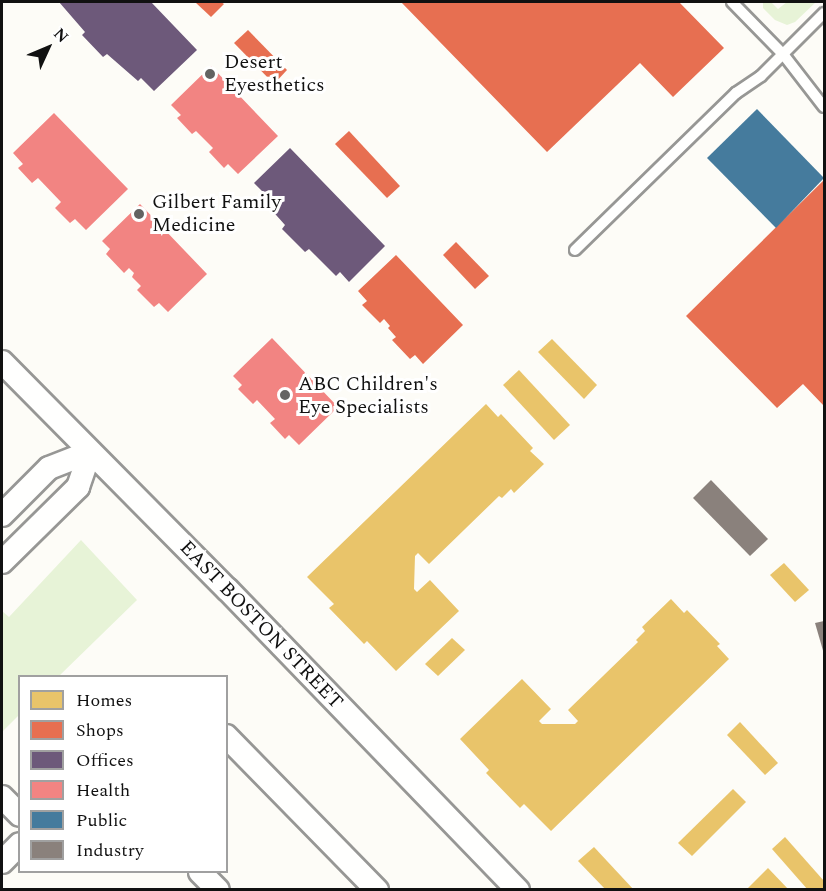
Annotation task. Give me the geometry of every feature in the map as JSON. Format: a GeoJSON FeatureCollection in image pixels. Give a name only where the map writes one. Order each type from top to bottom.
{"type":"FeatureCollection","features":[{"type":"Feature","properties":{"kind":"street","name":"EAST BOSTON STREET"},"geometry":{"type":"LineString","coordinates":[[2,362],[236,598],[518,890]]}},
{"type":"Feature","properties":{"kind":"street"},"geometry":{"type":"LineString","coordinates":[[2,514],[49,468],[90,452]]}},
{"type":"Feature","properties":{"kind":"street"},"geometry":{"type":"LineString","coordinates":[[4,555],[78,487],[90,452]]}},
{"type":"Feature","properties":{"kind":"street"},"geometry":{"type":"LineString","coordinates":[[228,738],[377,890]]}},
{"type":"Feature","properties":{"kind":"street"},"geometry":{"type":"LineString","coordinates":[[2,796],[18,813]]}},
{"type":"Feature","properties":{"kind":"street"},"geometry":{"type":"LineString","coordinates":[[2,862],[18,846]]}},
{"type":"Feature","properties":{"kind":"street"},"geometry":{"type":"LineString","coordinates":[[201,873],[218,890]]}},
{"type":"Feature","properties":{"kind":"lane"},"geometry":{"type":"LineString","coordinates":[[732,2],[783,54],[825,107]]}},
{"type":"Feature","properties":{"kind":"lane"},"geometry":{"type":"LineString","coordinates":[[575,250],[736,93],[761,76],[825,13]]}},
{"type":"Feature","properties":{"kind":"green space"},"geometry":{"type":"Polygon","coordinates":[[[763,2],[771,2],[778,9],[787,2],[816,2],[795,22],[787,25],[775,20],[763,8],[763,2]]]}},
{"type":"Feature","properties":{"kind":"green space"},"geometry":{"type":"Polygon","coordinates":[[[81,540],[137,600],[60,675],[18,675],[18,716],[2,732],[2,611],[9,617],[81,540]]]}},
{"type":"Feature","properties":{"kind":"building: Homes"},"geometry":{"type":"Polygon","coordinates":[[[552,339],[597,385],[584,399],[538,352],[552,339]]]}},
{"type":"Feature","properties":{"kind":"building: Homes"},"geometry":{"type":"Polygon","coordinates":[[[519,370],[570,425],[554,440],[503,385],[519,370]]]}},
{"type":"Feature","properties":{"kind":"building: Homes"},"geometry":{"type":"Polygon","coordinates":[[[486,404],[498,417],[501,414],[533,448],[530,451],[544,464],[514,493],[511,489],[502,498],[499,496],[429,564],[418,553],[415,556],[414,589],[417,592],[430,580],[459,611],[396,671],[367,641],[364,644],[329,608],[334,604],[307,577],[486,404]]]}},
{"type":"Feature","properties":{"kind":"building: Homes"},"geometry":{"type":"Polygon","coordinates":[[[784,563],[809,590],[795,602],[770,575],[784,563]]]}},
{"type":"Feature","properties":{"kind":"building: Homes"},"geometry":{"type":"Polygon","coordinates":[[[671,599],[684,613],[687,610],[720,644],[717,646],[729,659],[551,831],[524,804],[520,808],[486,773],[489,770],[460,739],[522,679],[551,709],[539,721],[542,724],[575,724],[578,721],[568,710],[638,642],[636,640],[645,631],[642,627],[671,599]]]}},
{"type":"Feature","properties":{"kind":"building: Homes"},"geometry":{"type":"Polygon","coordinates":[[[452,638],[465,650],[438,676],[425,664],[452,638]]]}},
{"type":"Feature","properties":{"kind":"building: Homes"},"geometry":{"type":"Polygon","coordinates":[[[740,722],[778,763],[765,775],[727,735],[740,722]]]}},
{"type":"Feature","properties":{"kind":"building: Homes"},"geometry":{"type":"Polygon","coordinates":[[[733,789],[746,802],[692,856],[678,843],[733,789]]]}},
{"type":"Feature","properties":{"kind":"building: Homes"},"geometry":{"type":"Polygon","coordinates":[[[785,837],[824,881],[824,890],[808,890],[772,849],[785,837]]]}},
{"type":"Feature","properties":{"kind":"building: Homes"},"geometry":{"type":"Polygon","coordinates":[[[594,847],[634,890],[606,890],[578,861],[594,847]]]}},
{"type":"Feature","properties":{"kind":"building: Homes"},"geometry":{"type":"Polygon","coordinates":[[[768,868],[789,890],[746,890],[768,868]]]}},
{"type":"Feature","properties":{"kind":"building: Shops"},"geometry":{"type":"Polygon","coordinates":[[[195,2],[221,2],[224,4],[211,17],[195,2]]]}},
{"type":"Feature","properties":{"kind":"building: Shops"},"geometry":{"type":"Polygon","coordinates":[[[401,2],[679,2],[724,48],[673,97],[640,63],[547,152],[401,2]]]}},
{"type":"Feature","properties":{"kind":"building: Shops"},"geometry":{"type":"Polygon","coordinates":[[[248,30],[287,70],[274,84],[234,43],[248,30]]]}},
{"type":"Feature","properties":{"kind":"building: Shops"},"geometry":{"type":"Polygon","coordinates":[[[349,131],[400,186],[387,198],[335,144],[349,131]]]}},
{"type":"Feature","properties":{"kind":"building: Shops"},"geometry":{"type":"Polygon","coordinates":[[[824,180],[824,406],[803,384],[777,408],[686,316],[824,180]]]}},
{"type":"Feature","properties":{"kind":"building: Shops"},"geometry":{"type":"Polygon","coordinates":[[[456,242],[489,276],[475,289],[443,255],[456,242]]]}},
{"type":"Feature","properties":{"kind":"building: Shops"},"geometry":{"type":"Polygon","coordinates":[[[396,255],[463,325],[423,364],[415,355],[410,359],[392,340],[396,337],[388,328],[390,326],[384,319],[380,323],[362,305],[367,301],[358,291],[396,255]]]}},
{"type":"Feature","properties":{"kind":"building: Offices"},"geometry":{"type":"Polygon","coordinates":[[[59,2],[151,2],[197,50],[154,91],[141,78],[138,81],[107,54],[103,57],[82,35],[85,32],[59,2]]]}},
{"type":"Feature","properties":{"kind":"building: Offices"},"geometry":{"type":"Polygon","coordinates":[[[290,148],[385,246],[349,282],[340,272],[336,276],[309,249],[305,252],[282,229],[285,225],[260,197],[264,193],[254,183],[290,148]]]}},
{"type":"Feature","properties":{"kind":"building: Health"},"geometry":{"type":"Polygon","coordinates":[[[211,66],[278,136],[238,174],[228,164],[224,168],[209,152],[213,148],[196,131],[192,134],[177,118],[181,115],[171,105],[211,66]]]}},
{"type":"Feature","properties":{"kind":"building: Health"},"geometry":{"type":"Polygon","coordinates":[[[54,113],[128,189],[86,230],[75,219],[70,223],[55,208],[61,202],[38,178],[32,183],[18,168],[23,164],[13,153],[54,113]]]}},
{"type":"Feature","properties":{"kind":"building: Health"},"geometry":{"type":"Polygon","coordinates":[[[140,204],[207,274],[168,312],[159,303],[154,307],[137,290],[141,286],[132,277],[134,273],[129,268],[124,273],[106,254],[110,249],[102,241],[140,204]]]}},
{"type":"Feature","properties":{"kind":"building: Health","name":"ABC Children's Eye Specialists"},"geometry":{"type":"Polygon","coordinates":[[[272,338],[338,407],[299,445],[289,435],[285,439],[270,423],[275,419],[257,400],[253,404],[238,389],[242,385],[233,376],[272,338]]]}},
{"type":"Feature","properties":{"kind":"building: Public"},"geometry":{"type":"Polygon","coordinates":[[[757,109],[824,178],[776,228],[707,158],[757,109]]]}},
{"type":"Feature","properties":{"kind":"building: Industry"},"geometry":{"type":"Polygon","coordinates":[[[711,480],[768,539],[750,556],[693,498],[711,480]]]}},
{"type":"Feature","properties":{"kind":"building: Industry"},"geometry":{"type":"Polygon","coordinates":[[[824,621],[824,654],[815,623],[824,621]]]}},
{"type":"Feature","properties":{"kind":"place","name":"Desert Eyesthetics"},"geometry":{"type":"Point","coordinates":[210,74]}},
{"type":"Feature","properties":{"kind":"place","name":"Gilbert Family Medicine"},"geometry":{"type":"Point","coordinates":[139,214]}},
{"type":"Feature","properties":{"kind":"place","name":"ABC Children's Eye Specialists"},"geometry":{"type":"Point","coordinates":[285,395]}}]}
